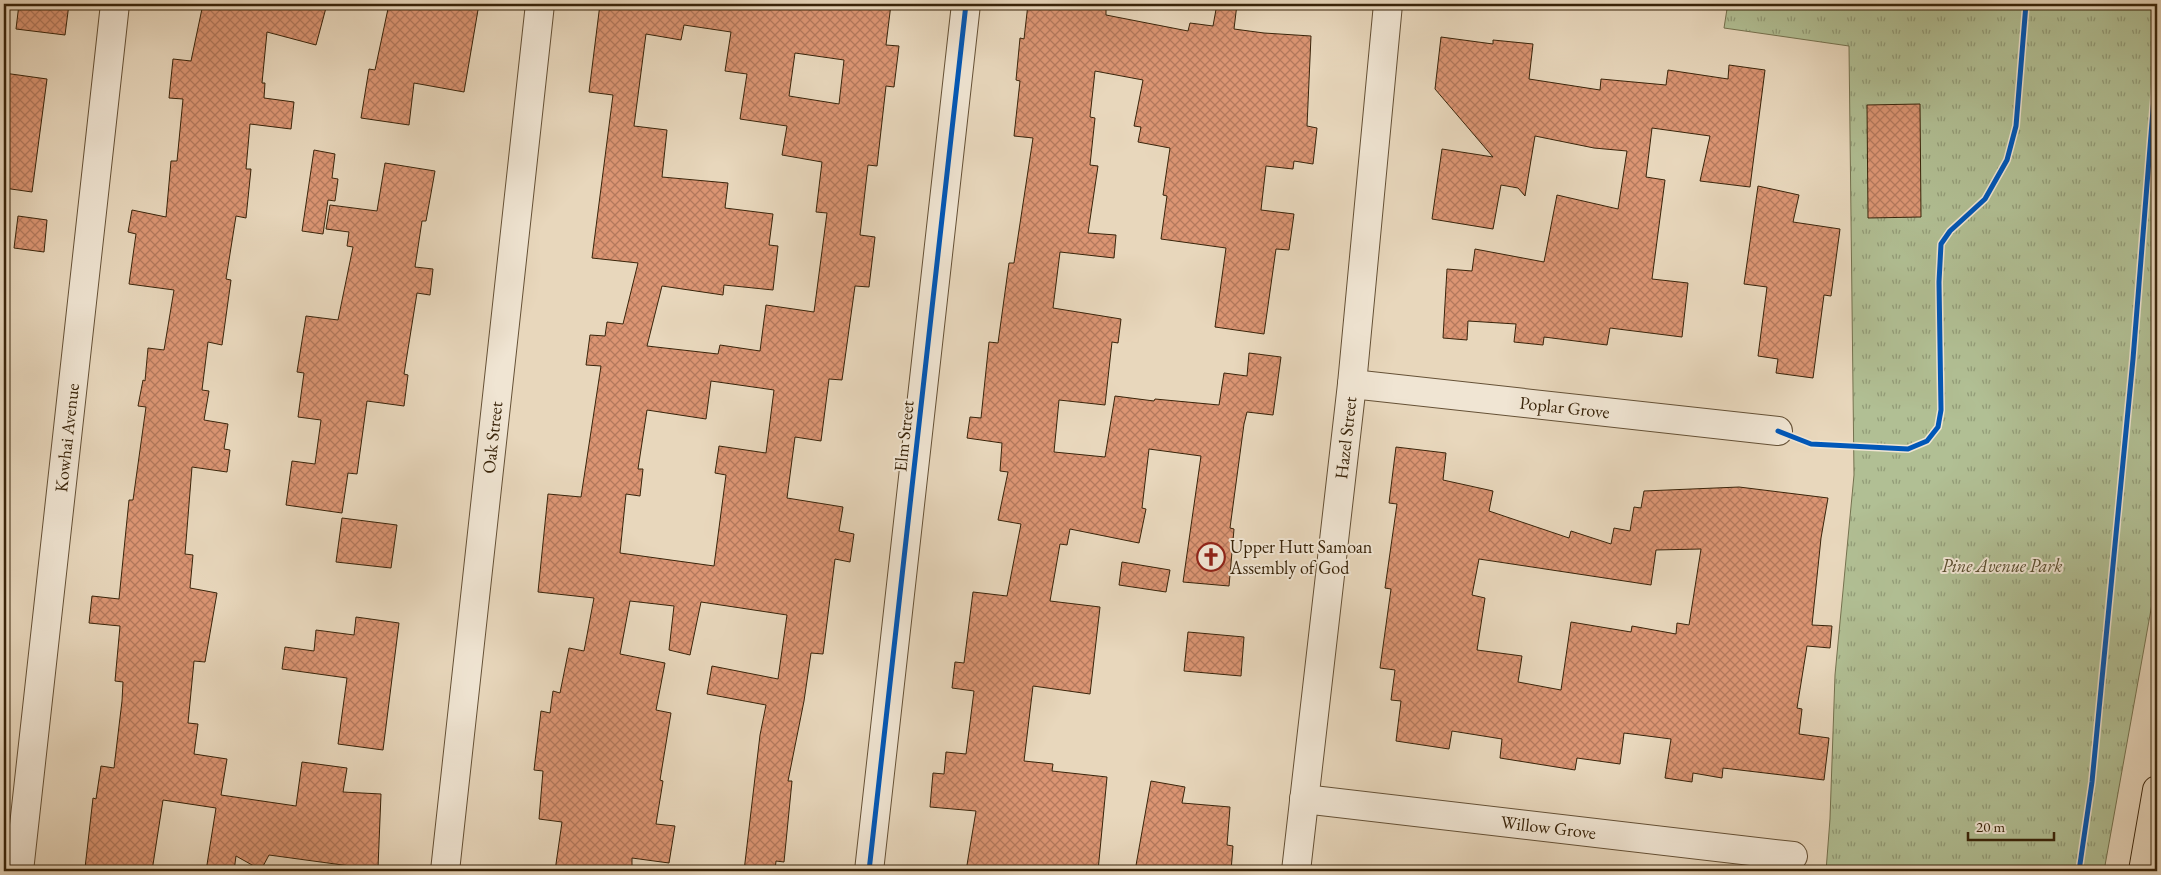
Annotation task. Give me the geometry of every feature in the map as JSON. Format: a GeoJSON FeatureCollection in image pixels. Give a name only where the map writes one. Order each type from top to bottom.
{"type":"FeatureCollection","features":[{"type":"Feature","properties":{"kind":"highway"},"geometry":{"type":"LineString","coordinates":[[2143,871],[2157,779]]}},
{"type":"Feature","properties":{"kind":"highway"},"geometry":{"type":"LineString","coordinates":[[2150,825],[2157,790]]}},
{"type":"Feature","properties":{"kind":"street","name":"Kowhai Avenue"},"geometry":{"type":"LineString","coordinates":[[19,871],[115,4]]}},
{"type":"Feature","properties":{"kind":"street","name":"Oak Street"},"geometry":{"type":"LineString","coordinates":[[445,871],[540,4]]}},
{"type":"Feature","properties":{"kind":"street","name":"Elm Street"},"geometry":{"type":"LineString","coordinates":[[869,871],[966,4]]}},
{"type":"Feature","properties":{"kind":"street","name":"Hazel Street"},"geometry":{"type":"LineString","coordinates":[[1296,871],[1352,384],[1388,4]]}},
{"type":"Feature","properties":{"kind":"street","name":"Poplar Grove"},"geometry":{"type":"LineString","coordinates":[[1352,384],[1778,431]]}},
{"type":"Feature","properties":{"kind":"street","name":"Willow Grove"},"geometry":{"type":"LineString","coordinates":[[1304,800],[1793,856]]}},
{"type":"Feature","properties":{"kind":"green space","name":"Pine Avenue Park"},"geometry":{"type":"Polygon","coordinates":[[[1735,4],[2157,4],[2157,576],[2104,871],[1826,871],[1830,819],[1835,675],[1854,475],[1849,46],[1724,28],[1727,9],[1735,4]]]}},
{"type":"Feature","properties":{"kind":"building"},"geometry":{"type":"Polygon","coordinates":[[[19,4],[69,4],[65,35],[16,29],[19,4]]]}},
{"type":"Feature","properties":{"kind":"building"},"geometry":{"type":"Polygon","coordinates":[[[203,4],[327,4],[316,45],[267,32],[262,83],[265,83],[264,98],[294,102],[291,129],[250,124],[246,169],[251,169],[246,218],[236,216],[226,279],[231,280],[222,345],[208,342],[202,390],[209,391],[204,420],[228,424],[224,449],[230,450],[227,472],[192,467],[185,554],[193,555],[190,588],[217,593],[205,662],[194,661],[188,723],[198,724],[194,754],[227,759],[221,795],[296,806],[302,762],[347,768],[343,792],[381,794],[378,868],[269,855],[261,870],[236,856],[234,871],[206,871],[216,808],[163,800],[152,871],[114,871],[85,868],[93,798],[96,799],[101,766],[114,768],[123,682],[115,681],[120,626],[89,623],[92,596],[119,599],[129,500],[133,500],[146,407],[138,406],[143,380],[145,381],[148,348],[164,350],[174,290],[129,284],[136,234],[128,232],[132,210],[166,217],[171,161],[177,161],[183,99],[169,98],[173,59],[191,61],[203,4]]]}},
{"type":"Feature","properties":{"kind":"building"},"geometry":{"type":"Polygon","coordinates":[[[389,4],[479,4],[464,92],[414,83],[409,125],[361,118],[369,69],[375,70],[389,4]]]}},
{"type":"Feature","properties":{"kind":"building"},"geometry":{"type":"Polygon","coordinates":[[[600,4],[891,4],[886,45],[899,46],[894,87],[886,86],[877,166],[868,165],[860,235],[875,237],[869,287],[855,286],[842,380],[829,379],[821,441],[795,437],[787,498],[843,507],[839,531],[854,534],[850,562],[835,559],[823,654],[811,653],[804,701],[788,781],[792,781],[784,862],[776,861],[775,871],[744,871],[760,735],[766,705],[707,694],[712,666],[778,679],[787,615],[701,602],[690,655],[669,650],[674,606],[630,601],[620,654],[665,663],[656,710],[671,713],[660,780],[663,781],[656,824],[675,826],[669,863],[632,858],[632,871],[555,871],[562,822],[539,819],[543,771],[534,770],[541,711],[550,713],[553,691],[560,693],[569,648],[584,651],[594,598],[538,592],[548,494],[581,497],[601,366],[586,365],[590,335],[605,336],[607,322],[623,324],[638,263],[592,258],[613,95],[589,92],[600,4]],[[684,25],[681,40],[646,34],[634,126],[667,130],[662,177],[728,183],[725,208],[773,214],[769,245],[778,246],[773,290],[724,285],[723,295],[662,286],[647,346],[718,354],[720,345],[760,351],[766,305],[814,312],[827,213],[816,212],[822,162],[782,155],[787,126],[740,119],[747,74],[725,71],[731,32],[684,25]],[[795,53],[789,96],[839,104],[844,60],[795,53]],[[711,381],[706,419],[647,410],[638,469],[643,469],[640,496],[626,494],[620,553],[714,566],[726,475],[715,473],[719,446],[766,453],[774,390],[711,381]]]}},
{"type":"Feature","properties":{"kind":"building"},"geometry":{"type":"Polygon","coordinates":[[[1028,4],[1100,4],[1099,7],[1106,8],[1106,15],[1188,31],[1190,23],[1213,26],[1217,4],[1237,4],[1234,29],[1311,36],[1307,126],[1317,128],[1313,164],[1294,161],[1293,169],[1266,166],[1261,210],[1294,214],[1289,250],[1276,249],[1264,334],[1215,327],[1226,248],[1161,239],[1167,196],[1163,195],[1170,148],[1138,142],[1141,127],[1134,126],[1143,80],[1095,71],[1090,117],[1095,118],[1090,165],[1098,166],[1088,233],[1116,235],[1114,258],[1060,252],[1053,308],[1121,319],[1118,343],[1112,342],[1105,405],[1059,400],[1054,452],[1105,457],[1115,396],[1154,401],[1155,399],[1219,405],[1224,373],[1247,376],[1249,353],[1281,357],[1273,415],[1247,412],[1244,424],[1230,528],[1234,529],[1229,586],[1183,582],[1201,456],[1149,449],[1142,508],[1146,509],[1139,543],[1070,529],[1067,545],[1060,544],[1050,601],[1100,607],[1090,694],[1033,686],[1024,761],[1053,764],[1052,771],[1107,777],[1098,871],[966,871],[976,811],[930,807],[933,773],[944,774],[946,752],[966,754],[974,691],[952,688],[955,662],[964,663],[973,592],[1007,596],[1021,524],[998,520],[1008,472],[1000,471],[1002,443],[967,438],[970,417],[981,418],[989,342],[998,343],[1009,263],[1014,263],[1033,138],[1014,136],[1020,81],[1016,80],[1020,38],[1024,39],[1028,4]]]}},
{"type":"Feature","properties":{"kind":"building"},"geometry":{"type":"Polygon","coordinates":[[[1441,37],[1493,44],[1493,40],[1533,44],[1529,79],[1600,90],[1601,79],[1666,85],[1668,70],[1728,79],[1729,65],[1765,70],[1750,187],[1700,181],[1710,136],[1652,128],[1646,177],[1665,180],[1652,279],[1688,283],[1682,337],[1610,328],[1607,345],[1544,337],[1543,345],[1514,342],[1516,324],[1468,321],[1467,340],[1443,338],[1447,269],[1472,271],[1475,249],[1544,262],[1557,195],[1618,209],[1627,151],[1594,148],[1535,136],[1525,196],[1518,188],[1501,185],[1493,229],[1432,219],[1442,149],[1493,157],[1435,89],[1441,37]]]}},
{"type":"Feature","properties":{"kind":"building"},"geometry":{"type":"Polygon","coordinates":[[[4,73],[47,79],[32,192],[4,188],[4,73]]]}},
{"type":"Feature","properties":{"kind":"building"},"geometry":{"type":"Polygon","coordinates":[[[1920,104],[1921,217],[1868,218],[1867,105],[1920,104]]]}},
{"type":"Feature","properties":{"kind":"building"},"geometry":{"type":"Polygon","coordinates":[[[314,150],[335,154],[332,178],[338,179],[335,201],[328,200],[323,234],[302,231],[314,150]]]}},
{"type":"Feature","properties":{"kind":"building"},"geometry":{"type":"Polygon","coordinates":[[[385,163],[435,171],[426,221],[422,221],[415,267],[433,269],[430,295],[417,293],[404,374],[408,375],[404,406],[367,401],[357,474],[348,473],[342,513],[286,505],[292,461],[315,464],[321,420],[298,417],[304,373],[297,372],[306,316],[338,320],[353,247],[347,246],[349,232],[326,229],[330,205],[377,211],[385,163]]]}},
{"type":"Feature","properties":{"kind":"building"},"geometry":{"type":"Polygon","coordinates":[[[1758,186],[1799,195],[1793,222],[1840,229],[1831,296],[1824,295],[1813,378],[1776,373],[1778,359],[1758,356],[1767,287],[1744,284],[1758,186]]]}},
{"type":"Feature","properties":{"kind":"building"},"geometry":{"type":"Polygon","coordinates":[[[18,216],[47,220],[44,252],[14,248],[18,216]]]}},
{"type":"Feature","properties":{"kind":"building"},"geometry":{"type":"Polygon","coordinates":[[[1396,447],[1446,453],[1443,480],[1493,491],[1489,511],[1569,538],[1571,531],[1611,544],[1614,528],[1630,531],[1634,507],[1641,508],[1644,491],[1739,487],[1828,498],[1821,538],[1812,625],[1832,626],[1830,648],[1807,646],[1797,708],[1802,709],[1799,734],[1829,738],[1824,780],[1723,768],[1722,778],[1693,773],[1692,782],[1665,778],[1671,739],[1624,733],[1620,764],[1577,758],[1575,770],[1500,758],[1502,739],[1452,731],[1449,749],[1396,741],[1401,701],[1391,700],[1395,670],[1380,668],[1391,589],[1385,588],[1397,504],[1389,503],[1396,447]],[[1701,549],[1656,550],[1651,585],[1479,559],[1472,595],[1485,598],[1477,650],[1522,656],[1518,682],[1561,690],[1571,622],[1631,632],[1632,626],[1676,634],[1677,623],[1689,625],[1701,549]]]}},
{"type":"Feature","properties":{"kind":"building"},"geometry":{"type":"Polygon","coordinates":[[[342,518],[397,525],[391,568],[336,562],[342,518]]]}},
{"type":"Feature","properties":{"kind":"building"},"geometry":{"type":"Polygon","coordinates":[[[1122,562],[1170,570],[1166,592],[1119,585],[1122,562]]]}},
{"type":"Feature","properties":{"kind":"building"},"geometry":{"type":"Polygon","coordinates":[[[356,617],[399,623],[383,750],[338,744],[347,678],[282,669],[285,647],[314,651],[316,630],[354,635],[356,617]]]}},
{"type":"Feature","properties":{"kind":"building"},"geometry":{"type":"Polygon","coordinates":[[[1188,632],[1244,637],[1241,676],[1184,671],[1188,632]]]}},
{"type":"Feature","properties":{"kind":"building"},"geometry":{"type":"Polygon","coordinates":[[[1151,781],[1185,787],[1182,803],[1230,807],[1227,845],[1233,846],[1231,871],[1135,871],[1151,781]]]}},
{"type":"Feature","properties":{"kind":"cycle path"},"geometry":{"type":"LineString","coordinates":[[869,871],[966,4]]}},
{"type":"Feature","properties":{"kind":"cycle path"},"geometry":{"type":"LineString","coordinates":[[1778,431],[1811,444],[1908,449],[1927,441],[1938,427],[1941,410],[1939,282],[1941,244],[1950,231],[1985,199],[2007,160],[2016,126],[2026,4]]}},
{"type":"Feature","properties":{"kind":"cycle path"},"geometry":{"type":"LineString","coordinates":[[2079,871],[2092,782],[2133,359],[2157,60]]}},
{"type":"Feature","properties":{"kind":"place","name":"Upper Hutt Samoan Assembly of God"},"geometry":{"type":"Point","coordinates":[1211,557]}}]}
